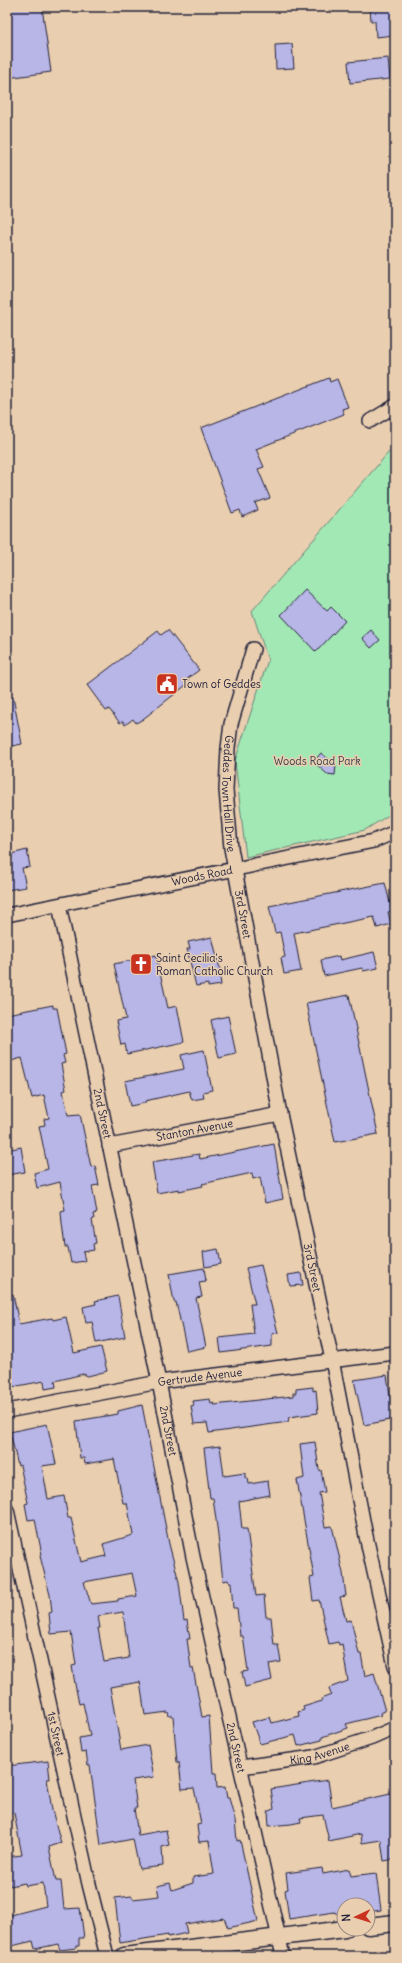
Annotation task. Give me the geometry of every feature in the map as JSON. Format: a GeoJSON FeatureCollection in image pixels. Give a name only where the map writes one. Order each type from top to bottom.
{"type":"FeatureCollection","features":[{"type":"Feature","properties":{"kind":"street"},"geometry":{"type":"LineString","coordinates":[[370,421],[395,406]]}},
{"type":"Feature","properties":{"kind":"street","name":"Geddes Town Hall Drive"},"geometry":{"type":"LineString","coordinates":[[236,869],[231,848],[226,790],[228,748],[231,724],[253,649]]}},
{"type":"Feature","properties":{"kind":"street","name":"Woods Road"},"geometry":{"type":"LineString","coordinates":[[7,915],[374,841],[395,832]]}},
{"type":"Feature","properties":{"kind":"street","name":"3rd Street"},"geometry":{"type":"LineString","coordinates":[[236,869],[280,1114],[332,1360],[366,1536],[395,1666]]}},
{"type":"Feature","properties":{"kind":"street","name":"2nd Street"},"geometry":{"type":"LineString","coordinates":[[59,905],[159,1382],[193,1557],[283,1956]]}},
{"type":"Feature","properties":{"kind":"street","name":"Stanton Avenue"},"geometry":{"type":"LineString","coordinates":[[109,1146],[280,1114]]}},
{"type":"Feature","properties":{"kind":"street","name":"Gertrude Avenue"},"geometry":{"type":"LineString","coordinates":[[7,1411],[159,1382],[395,1353]]}},
{"type":"Feature","properties":{"kind":"street","name":"1st Street"},"geometry":{"type":"LineString","coordinates":[[7,1510],[82,1854],[107,1956]]}},
{"type":"Feature","properties":{"kind":"street","name":"King Avenue"},"geometry":{"type":"LineString","coordinates":[[241,1767],[314,1757],[372,1738],[395,1728]]}},
{"type":"Feature","properties":{"kind":"street"},"geometry":{"type":"LineString","coordinates":[[376,1925],[395,1923]]}},
{"type":"Feature","properties":{"kind":"street"},"geometry":{"type":"LineString","coordinates":[[124,1956],[336,1930]]}},
{"type":"Feature","properties":{"kind":"green space","name":"Woods Road Park"},"geometry":{"type":"Polygon","coordinates":[[[395,445],[395,811],[365,830],[246,857],[235,761],[268,660],[252,611],[395,445]]]}},
{"type":"Feature","properties":{"kind":"building"},"geometry":{"type":"Polygon","coordinates":[[[7,7],[42,7],[51,72],[7,78],[7,7]]]}},
{"type":"Feature","properties":{"kind":"building"},"geometry":{"type":"Polygon","coordinates":[[[370,7],[395,7],[395,35],[376,37],[375,21],[371,21],[370,7]]]}},
{"type":"Feature","properties":{"kind":"building"},"geometry":{"type":"Polygon","coordinates":[[[292,44],[294,68],[276,69],[275,45],[292,44]]]}},
{"type":"Feature","properties":{"kind":"building"},"geometry":{"type":"Polygon","coordinates":[[[388,58],[390,79],[350,83],[348,62],[388,58]]]}},
{"type":"Feature","properties":{"kind":"building"},"geometry":{"type":"Polygon","coordinates":[[[329,378],[330,382],[337,379],[348,407],[342,409],[344,414],[256,449],[264,467],[258,469],[270,498],[255,503],[258,510],[242,517],[240,510],[232,513],[201,428],[329,378]]]}},
{"type":"Feature","properties":{"kind":"building"},"geometry":{"type":"Polygon","coordinates":[[[305,590],[327,611],[331,607],[345,621],[316,652],[281,615],[305,590]]]}},
{"type":"Feature","properties":{"kind":"building"},"geometry":{"type":"Polygon","coordinates":[[[168,630],[199,670],[187,679],[190,682],[143,719],[136,723],[133,719],[125,725],[123,721],[120,723],[109,709],[106,711],[87,685],[158,631],[161,635],[168,630]]]}},
{"type":"Feature","properties":{"kind":"building"},"geometry":{"type":"Polygon","coordinates":[[[371,630],[380,640],[371,648],[362,638],[371,630]]]}},
{"type":"Feature","properties":{"kind":"building"},"geometry":{"type":"Polygon","coordinates":[[[13,697],[22,744],[7,747],[7,698],[13,697]]]}},
{"type":"Feature","properties":{"kind":"building"},"geometry":{"type":"Polygon","coordinates":[[[321,753],[336,765],[335,775],[327,774],[316,764],[316,759],[321,753]]]}},
{"type":"Feature","properties":{"kind":"building"},"geometry":{"type":"Polygon","coordinates":[[[27,850],[30,867],[22,868],[26,887],[7,890],[7,855],[27,850]]]}},
{"type":"Feature","properties":{"kind":"building"},"geometry":{"type":"Polygon","coordinates":[[[385,883],[392,911],[388,912],[391,924],[377,928],[374,917],[294,933],[301,971],[284,974],[281,958],[285,957],[280,932],[275,933],[269,906],[385,883]]]}},
{"type":"Feature","properties":{"kind":"building"},"geometry":{"type":"Polygon","coordinates":[[[212,937],[220,969],[221,985],[208,987],[208,984],[196,986],[187,949],[190,949],[188,942],[212,937]]]}},
{"type":"Feature","properties":{"kind":"building"},"geometry":{"type":"Polygon","coordinates":[[[374,952],[378,968],[363,971],[362,968],[324,976],[321,960],[339,956],[340,960],[374,952]]]}},
{"type":"Feature","properties":{"kind":"building"},"geometry":{"type":"Polygon","coordinates":[[[156,955],[168,1008],[177,1006],[184,1042],[127,1054],[125,1044],[121,1045],[116,1021],[126,1019],[114,964],[156,955]]]}},
{"type":"Feature","properties":{"kind":"building"},"geometry":{"type":"Polygon","coordinates":[[[349,995],[378,1134],[335,1142],[306,1003],[349,995]]]}},
{"type":"Feature","properties":{"kind":"building"},"geometry":{"type":"Polygon","coordinates":[[[53,1005],[53,1008],[57,1008],[66,1054],[63,1055],[65,1063],[61,1064],[66,1090],[63,1091],[68,1115],[80,1114],[91,1167],[95,1166],[99,1185],[92,1186],[97,1213],[93,1214],[94,1219],[92,1220],[96,1243],[93,1244],[94,1250],[83,1252],[85,1261],[71,1263],[68,1247],[65,1247],[61,1211],[65,1210],[60,1182],[37,1188],[34,1173],[48,1169],[39,1126],[45,1125],[44,1119],[49,1118],[44,1095],[32,1098],[22,1058],[7,1062],[7,1014],[53,1005]]]}},
{"type":"Feature","properties":{"kind":"building"},"geometry":{"type":"Polygon","coordinates":[[[228,1016],[236,1054],[219,1058],[211,1020],[228,1016]]]}},
{"type":"Feature","properties":{"kind":"building"},"geometry":{"type":"Polygon","coordinates":[[[204,1050],[212,1090],[203,1092],[204,1098],[192,1100],[189,1091],[130,1106],[125,1081],[184,1069],[181,1055],[204,1050]]]}},
{"type":"Feature","properties":{"kind":"building"},"geometry":{"type":"Polygon","coordinates":[[[274,1144],[283,1199],[265,1203],[260,1177],[253,1179],[252,1173],[202,1184],[203,1186],[179,1191],[179,1189],[157,1193],[152,1162],[199,1154],[200,1159],[274,1144]]]}},
{"type":"Feature","properties":{"kind":"building"},"geometry":{"type":"Polygon","coordinates":[[[21,1147],[25,1172],[7,1175],[7,1150],[21,1147]]]}},
{"type":"Feature","properties":{"kind":"building"},"geometry":{"type":"Polygon","coordinates":[[[218,1249],[221,1264],[205,1267],[203,1252],[218,1249]]]}},
{"type":"Feature","properties":{"kind":"building"},"geometry":{"type":"Polygon","coordinates":[[[261,1265],[278,1333],[272,1334],[272,1346],[221,1353],[219,1338],[254,1334],[250,1304],[255,1304],[246,1268],[261,1265]]]}},
{"type":"Feature","properties":{"kind":"building"},"geometry":{"type":"Polygon","coordinates":[[[204,1268],[206,1281],[199,1282],[202,1297],[196,1298],[206,1347],[187,1351],[176,1302],[174,1302],[169,1274],[204,1268]]]}},
{"type":"Feature","properties":{"kind":"building"},"geometry":{"type":"Polygon","coordinates":[[[301,1273],[303,1285],[290,1286],[288,1275],[301,1273]]]}},
{"type":"Feature","properties":{"kind":"building"},"geometry":{"type":"Polygon","coordinates":[[[13,1294],[19,1324],[66,1317],[74,1353],[101,1347],[107,1371],[88,1376],[83,1374],[55,1381],[56,1387],[45,1389],[44,1381],[7,1388],[7,1295],[13,1294]]]}},
{"type":"Feature","properties":{"kind":"building"},"geometry":{"type":"Polygon","coordinates":[[[118,1296],[125,1337],[96,1343],[92,1322],[86,1323],[83,1307],[96,1304],[95,1301],[118,1296]]]}},
{"type":"Feature","properties":{"kind":"building"},"geometry":{"type":"Polygon","coordinates":[[[387,1375],[391,1402],[395,1401],[395,1419],[364,1425],[354,1380],[387,1375]]]}},
{"type":"Feature","properties":{"kind":"building"},"geometry":{"type":"Polygon","coordinates":[[[313,1387],[313,1391],[316,1390],[318,1413],[289,1417],[288,1422],[209,1433],[207,1423],[194,1424],[191,1406],[194,1405],[193,1401],[210,1399],[211,1404],[214,1403],[214,1405],[293,1396],[293,1393],[296,1393],[296,1389],[313,1387]]]}},
{"type":"Feature","properties":{"kind":"building"},"geometry":{"type":"Polygon","coordinates":[[[142,1405],[169,1544],[179,1582],[184,1621],[187,1620],[190,1639],[187,1639],[191,1668],[193,1668],[202,1717],[209,1716],[213,1773],[216,1773],[217,1788],[225,1787],[227,1798],[229,1798],[235,1820],[237,1841],[240,1840],[258,1921],[228,1928],[224,1918],[185,1924],[187,1933],[120,1943],[115,1898],[132,1896],[133,1899],[159,1896],[157,1886],[170,1883],[172,1890],[193,1883],[193,1877],[214,1874],[209,1841],[199,1842],[197,1825],[201,1824],[194,1788],[182,1789],[179,1762],[177,1762],[173,1716],[169,1716],[168,1712],[145,1715],[140,1682],[110,1687],[121,1750],[148,1745],[154,1777],[133,1780],[137,1808],[134,1808],[138,1835],[166,1830],[169,1845],[162,1847],[163,1866],[139,1869],[133,1839],[101,1845],[90,1765],[88,1765],[86,1752],[81,1753],[79,1738],[90,1736],[83,1703],[79,1704],[75,1684],[72,1666],[76,1665],[71,1632],[51,1634],[49,1613],[52,1612],[50,1595],[40,1556],[42,1555],[35,1519],[28,1520],[25,1504],[28,1503],[20,1465],[18,1466],[10,1432],[47,1424],[56,1464],[42,1466],[48,1499],[64,1496],[68,1518],[71,1518],[81,1562],[106,1556],[103,1544],[133,1535],[127,1503],[123,1503],[114,1459],[85,1464],[84,1458],[80,1458],[76,1421],[118,1414],[118,1411],[142,1405]],[[132,1573],[84,1582],[91,1604],[118,1601],[118,1599],[137,1596],[132,1573]],[[123,1612],[98,1616],[100,1628],[98,1628],[104,1662],[129,1658],[123,1612]]]}},
{"type":"Feature","properties":{"kind":"building"},"geometry":{"type":"Polygon","coordinates":[[[315,1442],[319,1470],[321,1470],[325,1492],[319,1493],[325,1527],[332,1526],[343,1573],[346,1596],[340,1597],[346,1621],[351,1620],[359,1654],[361,1654],[365,1676],[374,1673],[385,1711],[380,1713],[381,1715],[346,1724],[348,1728],[322,1737],[322,1740],[298,1746],[295,1735],[260,1744],[252,1722],[270,1717],[272,1723],[299,1716],[298,1712],[304,1710],[303,1707],[322,1701],[321,1699],[331,1695],[329,1688],[348,1681],[342,1644],[339,1645],[338,1642],[329,1644],[319,1600],[313,1601],[310,1578],[314,1577],[297,1480],[304,1478],[300,1444],[315,1442]]]}},
{"type":"Feature","properties":{"kind":"building"},"geometry":{"type":"Polygon","coordinates":[[[220,1446],[224,1476],[245,1473],[245,1478],[248,1478],[249,1484],[268,1481],[270,1495],[239,1501],[242,1529],[247,1529],[256,1596],[264,1595],[266,1617],[271,1617],[274,1645],[278,1645],[281,1662],[269,1664],[272,1680],[245,1687],[242,1672],[248,1671],[243,1636],[240,1636],[237,1608],[233,1608],[231,1582],[228,1580],[223,1581],[213,1498],[210,1498],[204,1448],[220,1446]]]}},
{"type":"Feature","properties":{"kind":"building"},"geometry":{"type":"Polygon","coordinates":[[[48,1761],[50,1779],[47,1779],[52,1810],[61,1843],[49,1847],[56,1881],[61,1881],[64,1909],[80,1908],[84,1938],[79,1938],[79,1946],[76,1946],[76,1948],[60,1950],[58,1944],[35,1949],[33,1941],[7,1947],[7,1916],[46,1906],[43,1883],[26,1886],[25,1883],[10,1886],[7,1857],[22,1855],[14,1813],[7,1814],[7,1766],[48,1761]]]}},
{"type":"Feature","properties":{"kind":"building"},"geometry":{"type":"Polygon","coordinates":[[[328,1780],[332,1807],[395,1793],[395,1859],[384,1861],[381,1840],[362,1843],[361,1834],[329,1841],[323,1815],[300,1818],[301,1822],[269,1826],[268,1812],[274,1809],[271,1789],[328,1780]]]}},
{"type":"Feature","properties":{"kind":"building"},"geometry":{"type":"Polygon","coordinates":[[[322,1868],[323,1874],[349,1869],[351,1876],[376,1873],[381,1910],[376,1911],[376,1897],[336,1897],[336,1913],[334,1912],[289,1919],[285,1890],[288,1889],[286,1873],[322,1868]]]}},
{"type":"Feature","properties":{"kind":"place","name":"Town of Geddes"},"geometry":{"type":"Point","coordinates":[167,684]}},
{"type":"Feature","properties":{"kind":"place","name":"Saint Cecilia's Roman Catholic Church"},"geometry":{"type":"Point","coordinates":[141,964]}}]}
